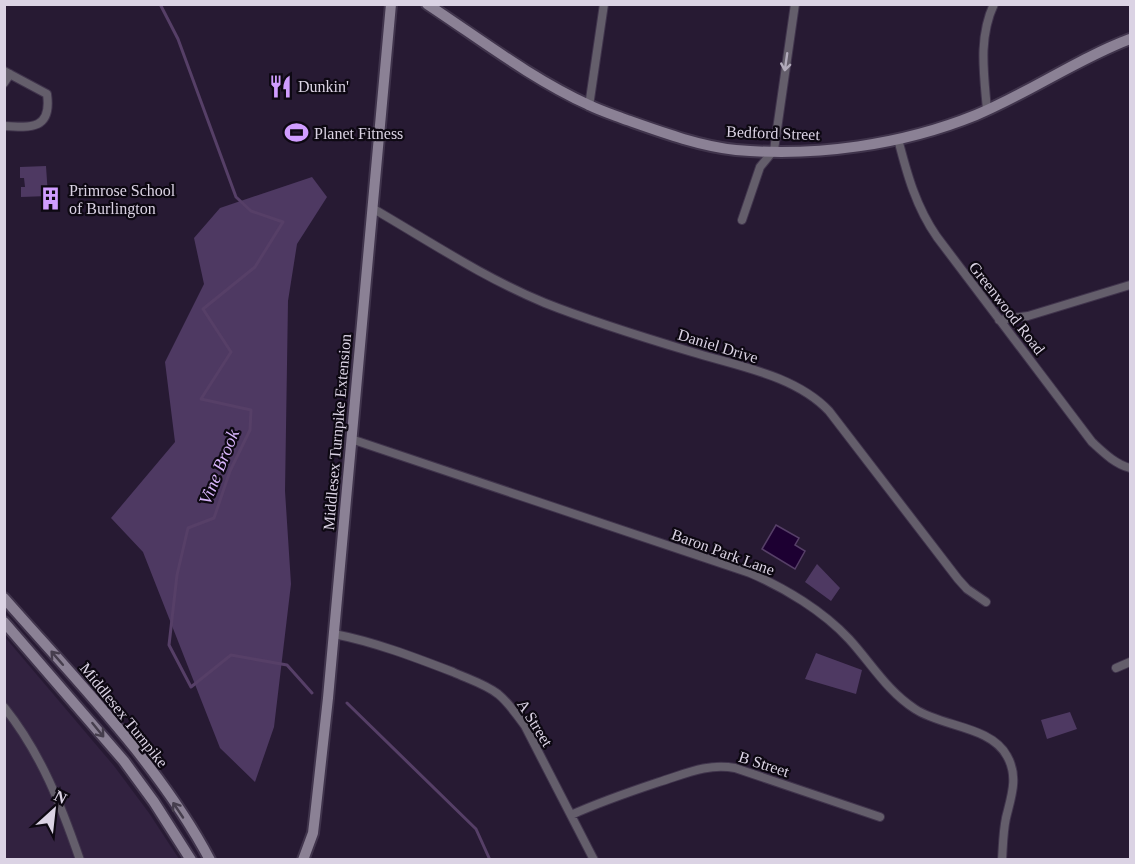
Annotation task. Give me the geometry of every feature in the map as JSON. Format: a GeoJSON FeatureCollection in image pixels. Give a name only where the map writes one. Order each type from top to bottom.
{"type":"FeatureCollection","features":[{"type":"Feature","properties":{"kind":"main road","name":"Middlesex Turnpike Extension"},"geometry":{"type":"LineString","coordinates":[[303,860],[315,816],[334,634],[391,4]]}},
{"type":"Feature","properties":{"kind":"main road","name":"Bedford Street"},"geometry":{"type":"LineString","coordinates":[[427,4],[546,82],[589,106],[652,129],[735,150],[840,150],[897,139],[942,127],[1014,98],[1108,48],[1131,39]]}},
{"type":"Feature","properties":{"kind":"main road","name":"Middlesex Turnpike"},"geometry":{"type":"LineString","coordinates":[[4,598],[136,751],[172,800],[210,860]]}},
{"type":"Feature","properties":{"kind":"main road","name":"Middlesex Turnpike"},"geometry":{"type":"LineString","coordinates":[[4,622],[124,761],[154,802],[191,860]]}},
{"type":"Feature","properties":{"kind":"street"},"geometry":{"type":"LineString","coordinates":[[589,106],[604,4]]}},
{"type":"Feature","properties":{"kind":"street"},"geometry":{"type":"LineString","coordinates":[[742,220],[760,167],[774,150],[795,4]]}},
{"type":"Feature","properties":{"kind":"street"},"geometry":{"type":"LineString","coordinates":[[987,110],[983,42],[985,27],[994,4]]}},
{"type":"Feature","properties":{"kind":"street"},"geometry":{"type":"LineString","coordinates":[[4,83],[7,73],[47,94],[49,106],[42,122],[35,127],[4,126]]}},
{"type":"Feature","properties":{"kind":"street","name":"Greenwood Road"},"geometry":{"type":"LineString","coordinates":[[897,139],[926,222],[1092,442],[1122,466],[1131,468]]}},
{"type":"Feature","properties":{"kind":"street","name":"Daniel Drive"},"geometry":{"type":"LineString","coordinates":[[372,208],[519,292],[597,323],[747,368],[806,392],[829,411],[958,579],[967,589],[986,602]]}},
{"type":"Feature","properties":{"kind":"street"},"geometry":{"type":"LineString","coordinates":[[999,320],[1028,316],[1131,285]]}},
{"type":"Feature","properties":{"kind":"street","name":"Baron Park Lane"},"geometry":{"type":"LineString","coordinates":[[351,439],[750,573],[776,585],[808,606],[846,636],[883,681],[911,706],[924,714],[983,735],[1001,747],[1012,766],[1014,783],[1006,818],[1002,860]]}},
{"type":"Feature","properties":{"kind":"street","name":"A Street"},"geometry":{"type":"LineString","coordinates":[[334,634],[417,659],[479,683],[497,694],[525,726],[594,860]]}},
{"type":"Feature","properties":{"kind":"street"},"geometry":{"type":"LineString","coordinates":[[1116,668],[1131,662]]}},
{"type":"Feature","properties":{"kind":"street"},"geometry":{"type":"LineString","coordinates":[[4,707],[27,738],[51,783],[80,860]]}},
{"type":"Feature","properties":{"kind":"street","name":"B Street"},"geometry":{"type":"LineString","coordinates":[[571,815],[605,800],[696,769],[720,765],[880,817]]}},
{"type":"Feature","properties":{"kind":"shaded area"},"geometry":{"type":"Polygon","coordinates":[[[46,166],[48,196],[21,197],[21,187],[25,187],[24,178],[20,178],[20,167],[46,166]]]}},
{"type":"Feature","properties":{"kind":"shaded area"},"geometry":{"type":"Polygon","coordinates":[[[312,177],[327,197],[297,244],[288,301],[285,491],[291,584],[274,727],[255,782],[220,748],[143,552],[111,518],[175,442],[165,362],[204,284],[194,238],[220,208],[312,177]]]}},
{"type":"Feature","properties":{"kind":"shaded area"},"geometry":{"type":"Polygon","coordinates":[[[776,525],[799,538],[795,545],[805,551],[795,569],[762,549],[776,525]]]}},
{"type":"Feature","properties":{"kind":"shaded area"},"geometry":{"type":"Polygon","coordinates":[[[817,564],[840,588],[831,601],[805,582],[817,564]]]}},
{"type":"Feature","properties":{"kind":"shaded area"},"geometry":{"type":"Polygon","coordinates":[[[4,636],[114,766],[179,859],[5,859],[4,636]]]}},
{"type":"Feature","properties":{"kind":"shaded area"},"geometry":{"type":"Polygon","coordinates":[[[816,653],[862,670],[856,694],[805,679],[816,653]]]}},
{"type":"Feature","properties":{"kind":"shaded area"},"geometry":{"type":"Polygon","coordinates":[[[1070,712],[1077,729],[1047,739],[1041,720],[1070,712]]]}},
{"type":"Feature","properties":{"kind":"waterway","name":"Vine Brook"},"geometry":{"type":"LineString","coordinates":[[160,4],[178,39],[236,197],[251,211],[283,222],[255,267],[203,309],[231,352],[201,399],[251,410],[250,430],[230,471],[214,518],[188,528],[177,575],[169,645],[191,687],[231,655],[287,665],[312,693]]}},
{"type":"Feature","properties":{"kind":"waterway","name":"Vine Brook"},"geometry":{"type":"LineString","coordinates":[[347,703],[476,829],[490,860]]}},
{"type":"Feature","properties":{"kind":"place","name":"Dunkin'"},"geometry":{"type":"Point","coordinates":[280,86]}},
{"type":"Feature","properties":{"kind":"place","name":"Planet Fitness"},"geometry":{"type":"Point","coordinates":[296,133]}},
{"type":"Feature","properties":{"kind":"place","name":"Primrose School of Burlington"},"geometry":{"type":"Point","coordinates":[51,199]}}]}
